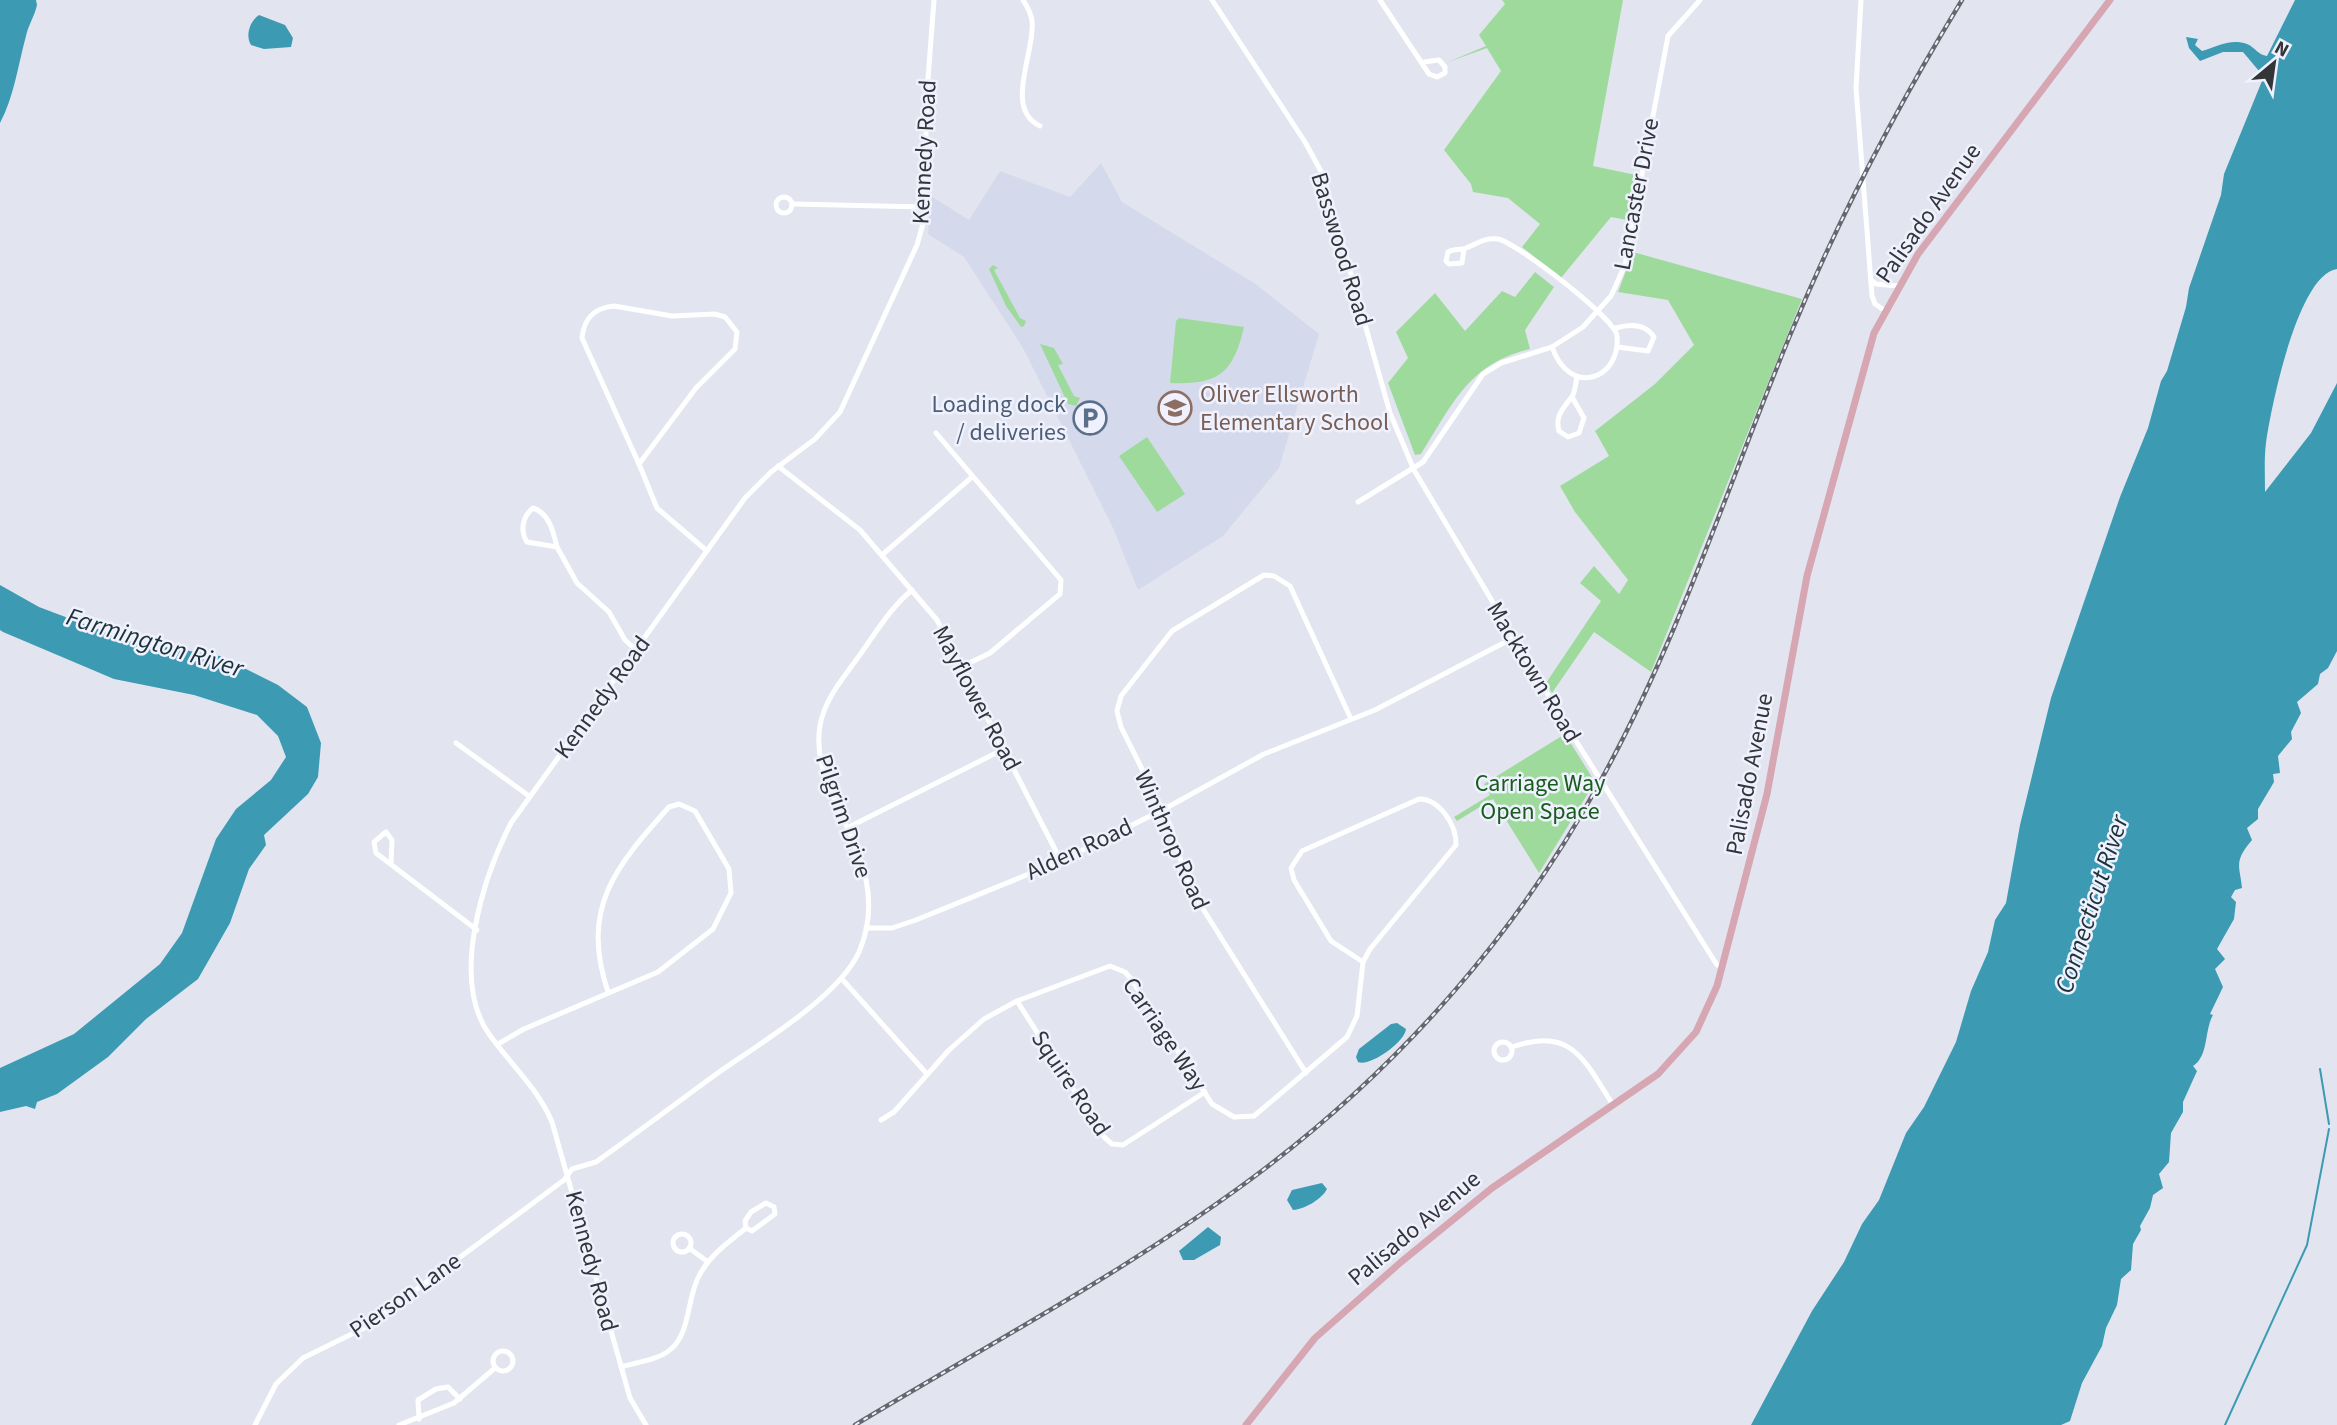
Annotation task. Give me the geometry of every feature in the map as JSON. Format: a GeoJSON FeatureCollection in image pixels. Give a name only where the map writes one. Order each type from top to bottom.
{"type":"FeatureCollection","features":[{"type":"Feature","properties":{"kind":"main road","name":"Palisado Avenue"},"geometry":{"type":"LineString","coordinates":[[1246,1425],[1326,1327],[1476,1200],[1658,1074],[1681,1052],[1707,1013],[1722,967],[1767,794],[1807,576],[1864,364],[1884,310],[1926,243],[2110,0]]}},
{"type":"Feature","properties":{"kind":"street","name":"Kennedy Road"},"geometry":{"type":"LineString","coordinates":[[646,1425],[630,1398],[569,1175],[547,1110],[524,1074],[498,1044],[480,1017],[472,989],[471,960],[477,930],[499,848],[529,796],[750,492],[831,423],[846,401],[917,244],[925,207],[927,92],[934,0]]}},
{"type":"Feature","properties":{"kind":"street"},"geometry":{"type":"LineString","coordinates":[[1023,0],[1032,21],[1023,101],[1028,117],[1040,126]]}},
{"type":"Feature","properties":{"kind":"street","name":"Basswood Road"},"geometry":{"type":"LineString","coordinates":[[1212,0],[1305,142],[1323,175],[1375,360]]}},
{"type":"Feature","properties":{"kind":"street"},"geometry":{"type":"LineString","coordinates":[[1380,0],[1424,62]]}},
{"type":"Feature","properties":{"kind":"street","name":"Lancaster Drive"},"geometry":{"type":"LineString","coordinates":[[1414,470],[1423,462],[1483,374],[1502,363],[1552,347],[1572,336],[1611,296],[1625,265],[1668,36],[1700,0]]}},
{"type":"Feature","properties":{"kind":"street"},"geometry":{"type":"LineString","coordinates":[[1861,0],[1856,88],[1871,280],[1874,302],[1884,310]]}},
{"type":"Feature","properties":{"kind":"street"},"geometry":{"type":"LineString","coordinates":[[793,205],[925,207]]}},
{"type":"Feature","properties":{"kind":"street"},"geometry":{"type":"LineString","coordinates":[[1464,249],[1489,239],[1511,243],[1616,328],[1617,347],[1601,373],[1577,377],[1562,367],[1552,347]]}},
{"type":"Feature","properties":{"kind":"street"},"geometry":{"type":"LineString","coordinates":[[1871,280],[1876,285],[1898,286]]}},
{"type":"Feature","properties":{"kind":"street"},"geometry":{"type":"LineString","coordinates":[[639,464],[696,388],[735,349],[737,332],[725,317],[715,314],[660,315],[614,306],[597,309],[586,321],[584,346],[657,508],[707,551]]}},
{"type":"Feature","properties":{"kind":"street"},"geometry":{"type":"LineString","coordinates":[[1616,328],[1626,325],[1641,327],[1654,337],[1648,351],[1617,347]]}},
{"type":"Feature","properties":{"kind":"street","name":"Macktown Road"},"geometry":{"type":"LineString","coordinates":[[1375,360],[1390,412],[1414,470],[1513,638],[1717,965],[1722,967]]}},
{"type":"Feature","properties":{"kind":"street"},"geometry":{"type":"LineString","coordinates":[[1572,397],[1584,418],[1579,433],[1569,437],[1559,431],[1557,425],[1564,403],[1572,397],[1577,377]]}},
{"type":"Feature","properties":{"kind":"street"},"geometry":{"type":"LineString","coordinates":[[936,433],[1061,580],[1062,585],[1054,600],[1000,646],[963,666]]}},
{"type":"Feature","properties":{"kind":"street","name":"Mayflower Road"},"geometry":{"type":"LineString","coordinates":[[778,466],[843,513],[937,620],[1061,860]]}},
{"type":"Feature","properties":{"kind":"street"},"geometry":{"type":"LineString","coordinates":[[1358,502],[1414,470]]}},
{"type":"Feature","properties":{"kind":"street"},"geometry":{"type":"LineString","coordinates":[[882,555],[972,477]]}},
{"type":"Feature","properties":{"kind":"street"},"geometry":{"type":"LineString","coordinates":[[557,547],[527,542],[523,528],[530,510],[542,512],[577,583],[609,612],[625,640],[636,650]]}},
{"type":"Feature","properties":{"kind":"street","name":"Winthrop Road"},"geometry":{"type":"LineString","coordinates":[[1306,1073],[1199,906],[1188,885],[1176,840],[1163,810],[1117,717],[1119,703],[1172,631],[1252,579],[1264,575],[1274,576],[1290,586],[1351,719]]}},
{"type":"Feature","properties":{"kind":"street","name":"Pilgrim Drive"},"geometry":{"type":"LineString","coordinates":[[569,1175],[572,1169],[596,1162],[789,1022],[842,979],[854,961],[866,928],[868,882],[849,827],[821,762],[822,716],[848,672],[894,608],[912,590]]}},
{"type":"Feature","properties":{"kind":"street","name":"Alden Road"},"geometry":{"type":"LineString","coordinates":[[866,928],[892,928],[916,920],[1061,860],[1163,810],[1264,754],[1399,699],[1513,638]]}},
{"type":"Feature","properties":{"kind":"street"},"geometry":{"type":"LineString","coordinates":[[456,743],[529,796]]}},
{"type":"Feature","properties":{"kind":"street"},"geometry":{"type":"LineString","coordinates":[[849,827],[1004,749]]}},
{"type":"Feature","properties":{"kind":"street","name":"Carriage Way"},"geometry":{"type":"LineString","coordinates":[[881,1120],[894,1112],[927,1074],[975,1027],[1017,1001],[1099,968],[1117,968],[1131,979],[1212,1104],[1227,1115],[1248,1117],[1263,1111],[1348,1037],[1353,1026],[1363,962],[1370,949],[1456,845],[1453,829],[1440,807],[1429,800],[1419,799],[1385,813],[1302,851],[1293,862],[1291,874],[1331,941],[1363,962]]}},
{"type":"Feature","properties":{"kind":"street"},"geometry":{"type":"LineString","coordinates":[[498,1044],[524,1029],[631,984],[677,960],[713,929],[728,903],[732,886],[729,869],[689,807],[679,804],[669,807],[626,856],[610,880],[602,902],[598,936],[601,972],[608,992]]}},
{"type":"Feature","properties":{"kind":"street"},"geometry":{"type":"LineString","coordinates":[[391,863],[391,836],[382,833],[374,842],[374,849],[391,863],[477,930]]}},
{"type":"Feature","properties":{"kind":"street"},"geometry":{"type":"LineString","coordinates":[[842,979],[927,1074]]}},
{"type":"Feature","properties":{"kind":"street","name":"Squire Road"},"geometry":{"type":"LineString","coordinates":[[1017,1001],[1109,1142],[1124,1145],[1205,1091]]}},
{"type":"Feature","properties":{"kind":"street"},"geometry":{"type":"LineString","coordinates":[[1511,1047],[1541,1039],[1569,1046],[1583,1059],[1613,1105]]}},
{"type":"Feature","properties":{"kind":"street","name":"Pierson Lane"},"geometry":{"type":"LineString","coordinates":[[255,1425],[271,1391],[295,1365],[378,1318],[569,1175]]}},
{"type":"Feature","properties":{"kind":"street"},"geometry":{"type":"LineString","coordinates":[[766,1203],[774,1207],[775,1214],[763,1225],[752,1231],[746,1228],[745,1221],[751,1212],[766,1203]]}},
{"type":"Feature","properties":{"kind":"street"},"geometry":{"type":"LineString","coordinates":[[621,1367],[659,1356],[674,1347],[682,1333],[694,1286],[708,1262],[746,1228]]}},
{"type":"Feature","properties":{"kind":"street"},"geometry":{"type":"LineString","coordinates":[[689,1248],[708,1262]]}},
{"type":"Feature","properties":{"kind":"street"},"geometry":{"type":"LineString","coordinates":[[399,1425],[419,1419],[460,1399],[495,1368]]}},
{"type":"Feature","properties":{"kind":"street"},"geometry":{"type":"LineString","coordinates":[[419,1419],[417,1401],[436,1389],[448,1387],[460,1399]]}},
{"type":"Feature","properties":{"kind":"shaded area","name":"Oliver Ellsworth Elementary School"},"geometry":{"type":"Polygon","coordinates":[[[1101,163],[1122,202],[1254,283],[1319,334],[1279,468],[1223,536],[1138,590],[1113,528],[1023,348],[964,257],[928,234],[931,196],[969,220],[1000,171],[1070,197],[1101,163]]]}},
{"type":"Feature","properties":{"kind":"green space"},"geometry":{"type":"Polygon","coordinates":[[[1502,0],[1623,0],[1593,166],[1636,175],[1627,220],[1611,217],[1561,278],[1522,247],[1540,224],[1508,198],[1473,192],[1471,184],[1444,150],[1501,71],[1487,48],[1448,62],[1486,46],[1479,35],[1505,4],[1502,0]]]}},
{"type":"Feature","properties":{"kind":"green space"},"geometry":{"type":"Polygon","coordinates":[[[1633,252],[1802,299],[1651,672],[1594,632],[1552,693],[1546,683],[1601,601],[1580,583],[1594,566],[1619,594],[1628,580],[1575,512],[1560,486],[1609,456],[1595,431],[1655,384],[1694,345],[1668,300],[1618,292],[1633,252]]]}},
{"type":"Feature","properties":{"kind":"green space"},"geometry":{"type":"Polygon","coordinates":[[[993,265],[998,268],[994,270],[1020,318],[1026,321],[1024,326],[1021,327],[1006,306],[989,269],[993,265]]]}},
{"type":"Feature","properties":{"kind":"green space"},"geometry":{"type":"Polygon","coordinates":[[[1535,272],[1554,287],[1525,330],[1530,349],[1491,365],[1477,376],[1453,403],[1421,454],[1415,455],[1388,383],[1408,358],[1396,332],[1435,293],[1465,331],[1502,291],[1515,297],[1535,272]]]}},
{"type":"Feature","properties":{"kind":"green space"},"geometry":{"type":"Polygon","coordinates":[[[1179,318],[1244,327],[1235,356],[1221,373],[1212,379],[1170,383],[1176,321],[1179,318]]]}},
{"type":"Feature","properties":{"kind":"green space"},"geometry":{"type":"Polygon","coordinates":[[[1040,344],[1054,348],[1063,364],[1058,365],[1074,396],[1080,398],[1076,406],[1068,404],[1040,344]]]}},
{"type":"Feature","properties":{"kind":"green space"},"geometry":{"type":"Polygon","coordinates":[[[1147,437],[1185,494],[1157,512],[1119,456],[1147,437]]]}},
{"type":"Feature","properties":{"kind":"green space","name":"Carriage Way Open Space"},"geometry":{"type":"Polygon","coordinates":[[[1565,734],[1595,782],[1539,873],[1493,799],[1457,821],[1454,817],[1490,795],[1484,784],[1565,734]]]}},
{"type":"Feature","properties":{"kind":"water"},"geometry":{"type":"Polygon","coordinates":[[[0,0],[36,0],[37,5],[27,32],[12,92],[0,123],[0,0]]]}},
{"type":"Feature","properties":{"kind":"water","name":"Connecticut River"},"geometry":{"type":"Polygon","coordinates":[[[2295,0],[2337,0],[2337,269],[2323,276],[2310,293],[2289,344],[2280,373],[2266,443],[2265,492],[2311,433],[2337,383],[2337,651],[2328,668],[2320,674],[2318,684],[2297,702],[2301,713],[2291,732],[2292,739],[2278,756],[2280,773],[2273,774],[2274,782],[2258,809],[2258,819],[2247,828],[2252,840],[2240,859],[2242,888],[2235,890],[2231,897],[2236,902],[2234,919],[2217,949],[2225,959],[2215,969],[2223,987],[2210,1014],[2213,1015],[2202,1056],[2193,1066],[2197,1071],[2183,1102],[2183,1112],[2171,1133],[2169,1162],[2159,1174],[2163,1188],[2153,1195],[2150,1208],[2140,1226],[2141,1230],[2133,1244],[2131,1270],[2121,1279],[2117,1305],[2106,1328],[2102,1346],[2082,1383],[2070,1421],[2061,1425],[1751,1425],[1812,1311],[1844,1262],[1862,1224],[1879,1200],[1906,1133],[1924,1107],[1956,1042],[1971,991],[1988,952],[1995,920],[2006,903],[2020,825],[2051,698],[2120,497],[2148,428],[2161,381],[2167,371],[2189,288],[2221,195],[2224,174],[2262,81],[2259,71],[2243,52],[2223,52],[2200,61],[2189,48],[2186,37],[2198,39],[2195,45],[2202,51],[2241,42],[2267,56],[2295,0]]]}},
{"type":"Feature","properties":{"kind":"water"},"geometry":{"type":"Polygon","coordinates":[[[259,15],[285,25],[293,38],[291,47],[264,49],[251,45],[249,29],[259,15]]]}},
{"type":"Feature","properties":{"kind":"water"},"geometry":{"type":"Polygon","coordinates":[[[0,585],[39,607],[129,641],[220,656],[278,685],[307,707],[321,743],[318,777],[308,794],[264,835],[266,845],[249,869],[230,923],[198,979],[146,1019],[108,1057],[57,1094],[37,1102],[35,1109],[26,1106],[0,1112],[0,1068],[74,1034],[160,964],[182,933],[216,839],[236,809],[271,780],[286,757],[278,736],[257,715],[194,695],[114,679],[3,632],[0,630],[0,585]]]}},
{"type":"Feature","properties":{"kind":"water"},"geometry":{"type":"Polygon","coordinates":[[[1397,1023],[1406,1029],[1394,1046],[1370,1061],[1358,1062],[1356,1057],[1359,1049],[1391,1024],[1397,1023]]]}},
{"type":"Feature","properties":{"kind":"water"},"geometry":{"type":"Polygon","coordinates":[[[1322,1183],[1327,1189],[1317,1200],[1293,1210],[1287,1200],[1292,1190],[1322,1183]]]}},
{"type":"Feature","properties":{"kind":"water"},"geometry":{"type":"Polygon","coordinates":[[[1208,1227],[1221,1237],[1220,1245],[1194,1260],[1183,1260],[1179,1251],[1208,1227]]]}},
{"type":"Feature","properties":{"kind":"waterway"},"geometry":{"type":"LineString","coordinates":[[2320,1069],[2329,1124]]}},
{"type":"Feature","properties":{"kind":"waterway"},"geometry":{"type":"LineString","coordinates":[[2225,1425],[2307,1245],[2329,1129]]}},
{"type":"Feature","properties":{"kind":"railway"},"geometry":{"type":"LineString","coordinates":[[855,1425],[1117,1269],[1267,1167],[1317,1127],[1411,1039],[1495,941],[1569,836],[1629,726],[1679,616],[1768,389],[1829,247],[1892,122],[1962,0]]}},
{"type":"Feature","properties":{"kind":"place","name":"Oliver Ellsworth Elementary School"},"geometry":{"type":"Point","coordinates":[1175,408]}},
{"type":"Feature","properties":{"kind":"place","name":"Loading dock / deliveries"},"geometry":{"type":"Point","coordinates":[1090,418]}},
{"type":"Feature","properties":{"kind":"water label","name":"Farmington River"},"geometry":{"type":"Point","coordinates":[155,642]}}]}
